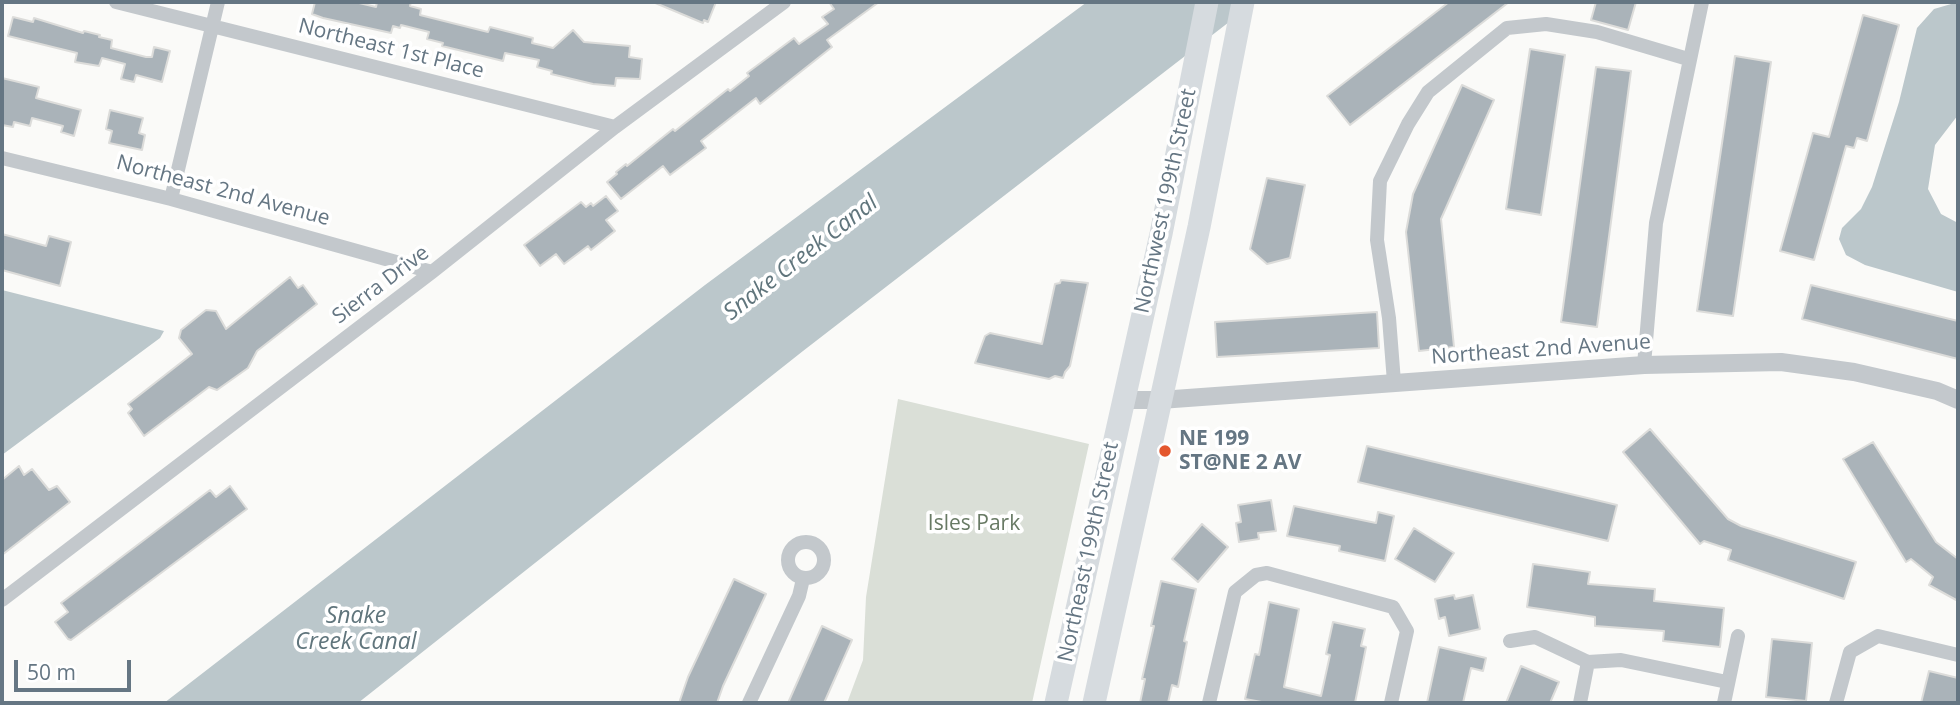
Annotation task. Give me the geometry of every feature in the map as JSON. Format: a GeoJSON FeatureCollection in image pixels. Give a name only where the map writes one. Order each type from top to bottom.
{"type":"FeatureCollection","features":[{"type":"Feature","properties":{"kind":"main road","name":"Northwest 199th Street"},"geometry":{"type":"LineString","coordinates":[[1122,400],[1161,233],[1207,2]]}},
{"type":"Feature","properties":{"kind":"main road","name":"Northwest 199th Street"},"geometry":{"type":"LineString","coordinates":[[1160,400],[1199,227],[1243,2]]}},
{"type":"Feature","properties":{"kind":"main road","name":"Northeast 199th Street"},"geometry":{"type":"LineString","coordinates":[[1056,703],[1122,400]]}},
{"type":"Feature","properties":{"kind":"main road","name":"Northeast 199th Street"},"geometry":{"type":"LineString","coordinates":[[1094,703],[1160,400]]}},
{"type":"Feature","properties":{"kind":"street","name":"Northeast 1st Place"},"geometry":{"type":"LineString","coordinates":[[116,2],[615,127]]}},
{"type":"Feature","properties":{"kind":"street"},"geometry":{"type":"LineString","coordinates":[[171,199],[218,2]]}},
{"type":"Feature","properties":{"kind":"street","name":"Sierra Drive"},"geometry":{"type":"LineString","coordinates":[[2,600],[432,272],[615,127],[783,2]]}},
{"type":"Feature","properties":{"kind":"street"},"geometry":{"type":"LineString","coordinates":[[1644,365],[1656,223],[1702,2]]}},
{"type":"Feature","properties":{"kind":"street"},"geometry":{"type":"LineString","coordinates":[[1394,382],[1389,318],[1377,240],[1380,181],[1408,124],[1428,92],[1507,28],[1546,24],[1597,32],[1688,59]]}},
{"type":"Feature","properties":{"kind":"street","name":"Northeast 2nd Avenue"},"geometry":{"type":"LineString","coordinates":[[2,158],[171,199],[432,272]]}},
{"type":"Feature","properties":{"kind":"street","name":"Northeast 2nd Avenue"},"geometry":{"type":"LineString","coordinates":[[1122,400],[1160,400],[1644,365],[1781,362],[1854,372],[1937,391],[1958,400]]}},
{"type":"Feature","properties":{"kind":"street"},"geometry":{"type":"LineString","coordinates":[[1209,703],[1235,592],[1256,575],[1268,573],[1393,607],[1408,631],[1391,703]]}},
{"type":"Feature","properties":{"kind":"street"},"geometry":{"type":"LineString","coordinates":[[750,703],[799,597],[803,579]]}},
{"type":"Feature","properties":{"kind":"street"},"geometry":{"type":"LineString","coordinates":[[1724,703],[1738,636]]}},
{"type":"Feature","properties":{"kind":"street"},"geometry":{"type":"LineString","coordinates":[[1836,703],[1850,652],[1878,636],[1958,656]]}},
{"type":"Feature","properties":{"kind":"street"},"geometry":{"type":"LineString","coordinates":[[1510,641],[1535,637],[1588,662],[1621,660],[1727,682]]}},
{"type":"Feature","properties":{"kind":"street"},"geometry":{"type":"LineString","coordinates":[[1580,703],[1588,662]]}},
{"type":"Feature","properties":{"kind":"green space","name":"Isles Park"},"geometry":{"type":"Polygon","coordinates":[[[898,399],[1089,444],[1032,703],[847,703],[863,660],[866,597],[898,399]]]}},
{"type":"Feature","properties":{"kind":"water","name":"Snake Creek Canal"},"geometry":{"type":"Polygon","coordinates":[[[1087,2],[1255,2],[803,351],[358,703],[164,703],[705,285],[1087,2]]]}},
{"type":"Feature","properties":{"kind":"water"},"geometry":{"type":"Polygon","coordinates":[[[1958,2],[1958,115],[1935,145],[1928,189],[1941,214],[1958,223],[1958,292],[1865,265],[1846,255],[1839,239],[1842,228],[1861,209],[1872,187],[1899,102],[1917,28],[1934,9],[1958,2]]]}},
{"type":"Feature","properties":{"kind":"water"},"geometry":{"type":"Polygon","coordinates":[[[2,290],[164,331],[160,338],[2,455],[2,290]]]}},
{"type":"Feature","properties":{"kind":"building"},"geometry":{"type":"Polygon","coordinates":[[[315,2],[355,2],[376,7],[377,2],[411,2],[410,6],[421,9],[420,15],[488,32],[490,27],[533,38],[532,43],[553,48],[573,30],[584,42],[630,46],[629,57],[642,59],[640,79],[616,78],[615,86],[593,84],[551,74],[552,71],[537,67],[539,60],[505,53],[503,61],[442,46],[443,43],[427,39],[429,32],[401,25],[400,28],[393,26],[391,33],[323,18],[312,14],[315,2]]]}},
{"type":"Feature","properties":{"kind":"building"},"geometry":{"type":"Polygon","coordinates":[[[653,2],[716,2],[708,22],[704,20],[703,23],[653,2]]]}},
{"type":"Feature","properties":{"kind":"building"},"geometry":{"type":"Polygon","coordinates":[[[829,2],[879,2],[827,40],[832,47],[760,104],[756,98],[701,141],[706,148],[670,175],[663,166],[621,199],[607,182],[616,172],[673,129],[675,131],[728,89],[730,91],[749,76],[747,73],[794,38],[799,44],[828,24],[822,17],[834,9],[829,2]]]}},
{"type":"Feature","properties":{"kind":"building"},"geometry":{"type":"Polygon","coordinates":[[[1449,2],[1509,2],[1350,125],[1327,96],[1449,2]]]}},
{"type":"Feature","properties":{"kind":"building"},"geometry":{"type":"Polygon","coordinates":[[[1596,2],[1636,2],[1628,30],[1591,20],[1596,2]]]}},
{"type":"Feature","properties":{"kind":"building"},"geometry":{"type":"Polygon","coordinates":[[[1863,15],[1899,25],[1867,141],[1857,138],[1854,148],[1846,146],[1814,260],[1780,251],[1813,133],[1829,137],[1863,15]]]}},
{"type":"Feature","properties":{"kind":"building"},"geometry":{"type":"Polygon","coordinates":[[[13,17],[33,22],[34,18],[83,33],[84,31],[100,35],[99,37],[112,40],[111,48],[146,57],[152,57],[154,47],[170,51],[162,82],[136,75],[134,82],[121,79],[125,64],[102,58],[99,66],[75,62],[77,53],[8,36],[13,17]]]}},
{"type":"Feature","properties":{"kind":"building"},"geometry":{"type":"Polygon","coordinates":[[[1530,49],[1565,55],[1541,215],[1506,209],[1530,49]]]}},
{"type":"Feature","properties":{"kind":"building"},"geometry":{"type":"Polygon","coordinates":[[[1735,56],[1771,62],[1733,316],[1697,311],[1735,56]]]}},
{"type":"Feature","properties":{"kind":"building"},"geometry":{"type":"Polygon","coordinates":[[[1596,67],[1631,71],[1597,327],[1561,322],[1596,67]]]}},
{"type":"Feature","properties":{"kind":"building"},"geometry":{"type":"Polygon","coordinates":[[[2,78],[39,87],[36,98],[81,110],[74,136],[61,132],[63,126],[32,118],[30,126],[14,122],[13,127],[2,125],[2,78]]]}},
{"type":"Feature","properties":{"kind":"building"},"geometry":{"type":"Polygon","coordinates":[[[1462,85],[1494,100],[1441,219],[1454,347],[1419,351],[1406,232],[1413,194],[1462,85]]]}},
{"type":"Feature","properties":{"kind":"building"},"geometry":{"type":"Polygon","coordinates":[[[110,110],[143,118],[139,133],[145,135],[142,150],[109,143],[112,131],[106,129],[110,110]]]}},
{"type":"Feature","properties":{"kind":"building"},"geometry":{"type":"Polygon","coordinates":[[[1267,178],[1305,185],[1290,258],[1267,264],[1250,249],[1267,178]]]}},
{"type":"Feature","properties":{"kind":"building"},"geometry":{"type":"Polygon","coordinates":[[[606,196],[618,211],[606,220],[615,231],[591,250],[588,246],[564,264],[556,254],[540,266],[524,245],[581,202],[586,207],[591,203],[593,206],[606,196]]]}},
{"type":"Feature","properties":{"kind":"building"},"geometry":{"type":"Polygon","coordinates":[[[2,234],[46,246],[49,236],[71,242],[60,286],[2,270],[2,234]]]}},
{"type":"Feature","properties":{"kind":"building"},"geometry":{"type":"Polygon","coordinates":[[[290,277],[298,288],[303,285],[317,304],[257,351],[248,368],[217,390],[209,387],[144,436],[128,413],[132,409],[128,404],[192,354],[179,338],[181,330],[206,310],[216,311],[226,329],[290,277]]]}},
{"type":"Feature","properties":{"kind":"building"},"geometry":{"type":"Polygon","coordinates":[[[1061,280],[1088,283],[1070,366],[1063,378],[1055,376],[1049,379],[975,363],[985,336],[990,333],[1042,344],[1055,284],[1061,280]]]}},
{"type":"Feature","properties":{"kind":"building"},"geometry":{"type":"Polygon","coordinates":[[[1811,285],[1958,321],[1958,359],[1802,319],[1811,285]]]}},
{"type":"Feature","properties":{"kind":"building"},"geometry":{"type":"Polygon","coordinates":[[[1377,312],[1379,348],[1217,357],[1215,322],[1377,312]]]}},
{"type":"Feature","properties":{"kind":"building"},"geometry":{"type":"Polygon","coordinates":[[[1650,429],[1728,519],[1741,526],[1856,562],[1844,599],[1728,560],[1731,550],[1704,541],[1700,544],[1623,452],[1650,429]]]}},
{"type":"Feature","properties":{"kind":"building"},"geometry":{"type":"Polygon","coordinates":[[[1873,442],[1936,542],[1958,559],[1958,601],[1929,585],[1933,577],[1911,559],[1906,562],[1843,459],[1873,442]]]}},
{"type":"Feature","properties":{"kind":"building"},"geometry":{"type":"Polygon","coordinates":[[[1367,446],[1617,505],[1608,541],[1358,482],[1367,446]]]}},
{"type":"Feature","properties":{"kind":"building"},"geometry":{"type":"Polygon","coordinates":[[[19,466],[24,475],[32,469],[49,490],[57,486],[70,502],[2,555],[2,480],[19,466]]]}},
{"type":"Feature","properties":{"kind":"building"},"geometry":{"type":"Polygon","coordinates":[[[230,486],[247,509],[71,640],[68,639],[55,622],[68,612],[61,603],[210,490],[216,497],[230,486]]]}},
{"type":"Feature","properties":{"kind":"building"},"geometry":{"type":"Polygon","coordinates":[[[1271,500],[1276,531],[1258,533],[1259,539],[1239,542],[1236,523],[1241,522],[1238,505],[1271,500]]]}},
{"type":"Feature","properties":{"kind":"building"},"geometry":{"type":"Polygon","coordinates":[[[1294,506],[1376,523],[1378,512],[1394,516],[1385,561],[1339,551],[1340,546],[1287,536],[1294,506]]]}},
{"type":"Feature","properties":{"kind":"building"},"geometry":{"type":"Polygon","coordinates":[[[1202,524],[1228,547],[1198,582],[1172,559],[1202,524]]]}},
{"type":"Feature","properties":{"kind":"building"},"geometry":{"type":"Polygon","coordinates":[[[1414,528],[1454,553],[1435,582],[1395,559],[1414,528]]]}},
{"type":"Feature","properties":{"kind":"building"},"geometry":{"type":"Polygon","coordinates":[[[1533,564],[1590,572],[1588,584],[1655,589],[1654,601],[1724,608],[1720,647],[1663,641],[1664,631],[1595,626],[1595,617],[1527,607],[1533,564]]]}},
{"type":"Feature","properties":{"kind":"building"},"geometry":{"type":"Polygon","coordinates":[[[734,579],[766,594],[717,703],[679,703],[688,677],[734,579]]]}},
{"type":"Feature","properties":{"kind":"building"},"geometry":{"type":"Polygon","coordinates":[[[1161,581],[1196,589],[1184,641],[1187,642],[1178,687],[1172,685],[1168,703],[1140,703],[1145,679],[1142,679],[1154,626],[1151,626],[1161,581]]]}},
{"type":"Feature","properties":{"kind":"building"},"geometry":{"type":"Polygon","coordinates":[[[1454,595],[1455,599],[1473,595],[1480,629],[1449,636],[1445,617],[1439,619],[1435,599],[1454,595]]]}},
{"type":"Feature","properties":{"kind":"building"},"geometry":{"type":"Polygon","coordinates":[[[1269,602],[1299,609],[1284,687],[1321,696],[1330,655],[1326,654],[1333,622],[1365,629],[1361,646],[1366,647],[1355,703],[1267,703],[1245,699],[1255,654],[1259,655],[1269,602]]]}},
{"type":"Feature","properties":{"kind":"building"},"geometry":{"type":"Polygon","coordinates":[[[822,626],[852,640],[824,703],[788,703],[822,626]]]}},
{"type":"Feature","properties":{"kind":"building"},"geometry":{"type":"Polygon","coordinates":[[[1772,639],[1812,643],[1806,701],[1766,697],[1772,639]]]}},
{"type":"Feature","properties":{"kind":"building"},"geometry":{"type":"Polygon","coordinates":[[[1439,647],[1486,658],[1483,671],[1471,668],[1463,703],[1427,703],[1439,647]]]}},
{"type":"Feature","properties":{"kind":"building"},"geometry":{"type":"Polygon","coordinates":[[[1521,666],[1559,682],[1550,703],[1506,703],[1521,666]]]}},
{"type":"Feature","properties":{"kind":"building"},"geometry":{"type":"Polygon","coordinates":[[[1929,671],[1958,678],[1958,703],[1921,703],[1929,671]]]}},
{"type":"Feature","properties":{"kind":"place","name":"NE 199 ST@NE 2 AV"},"geometry":{"type":"Point","coordinates":[1165,451]}}]}
